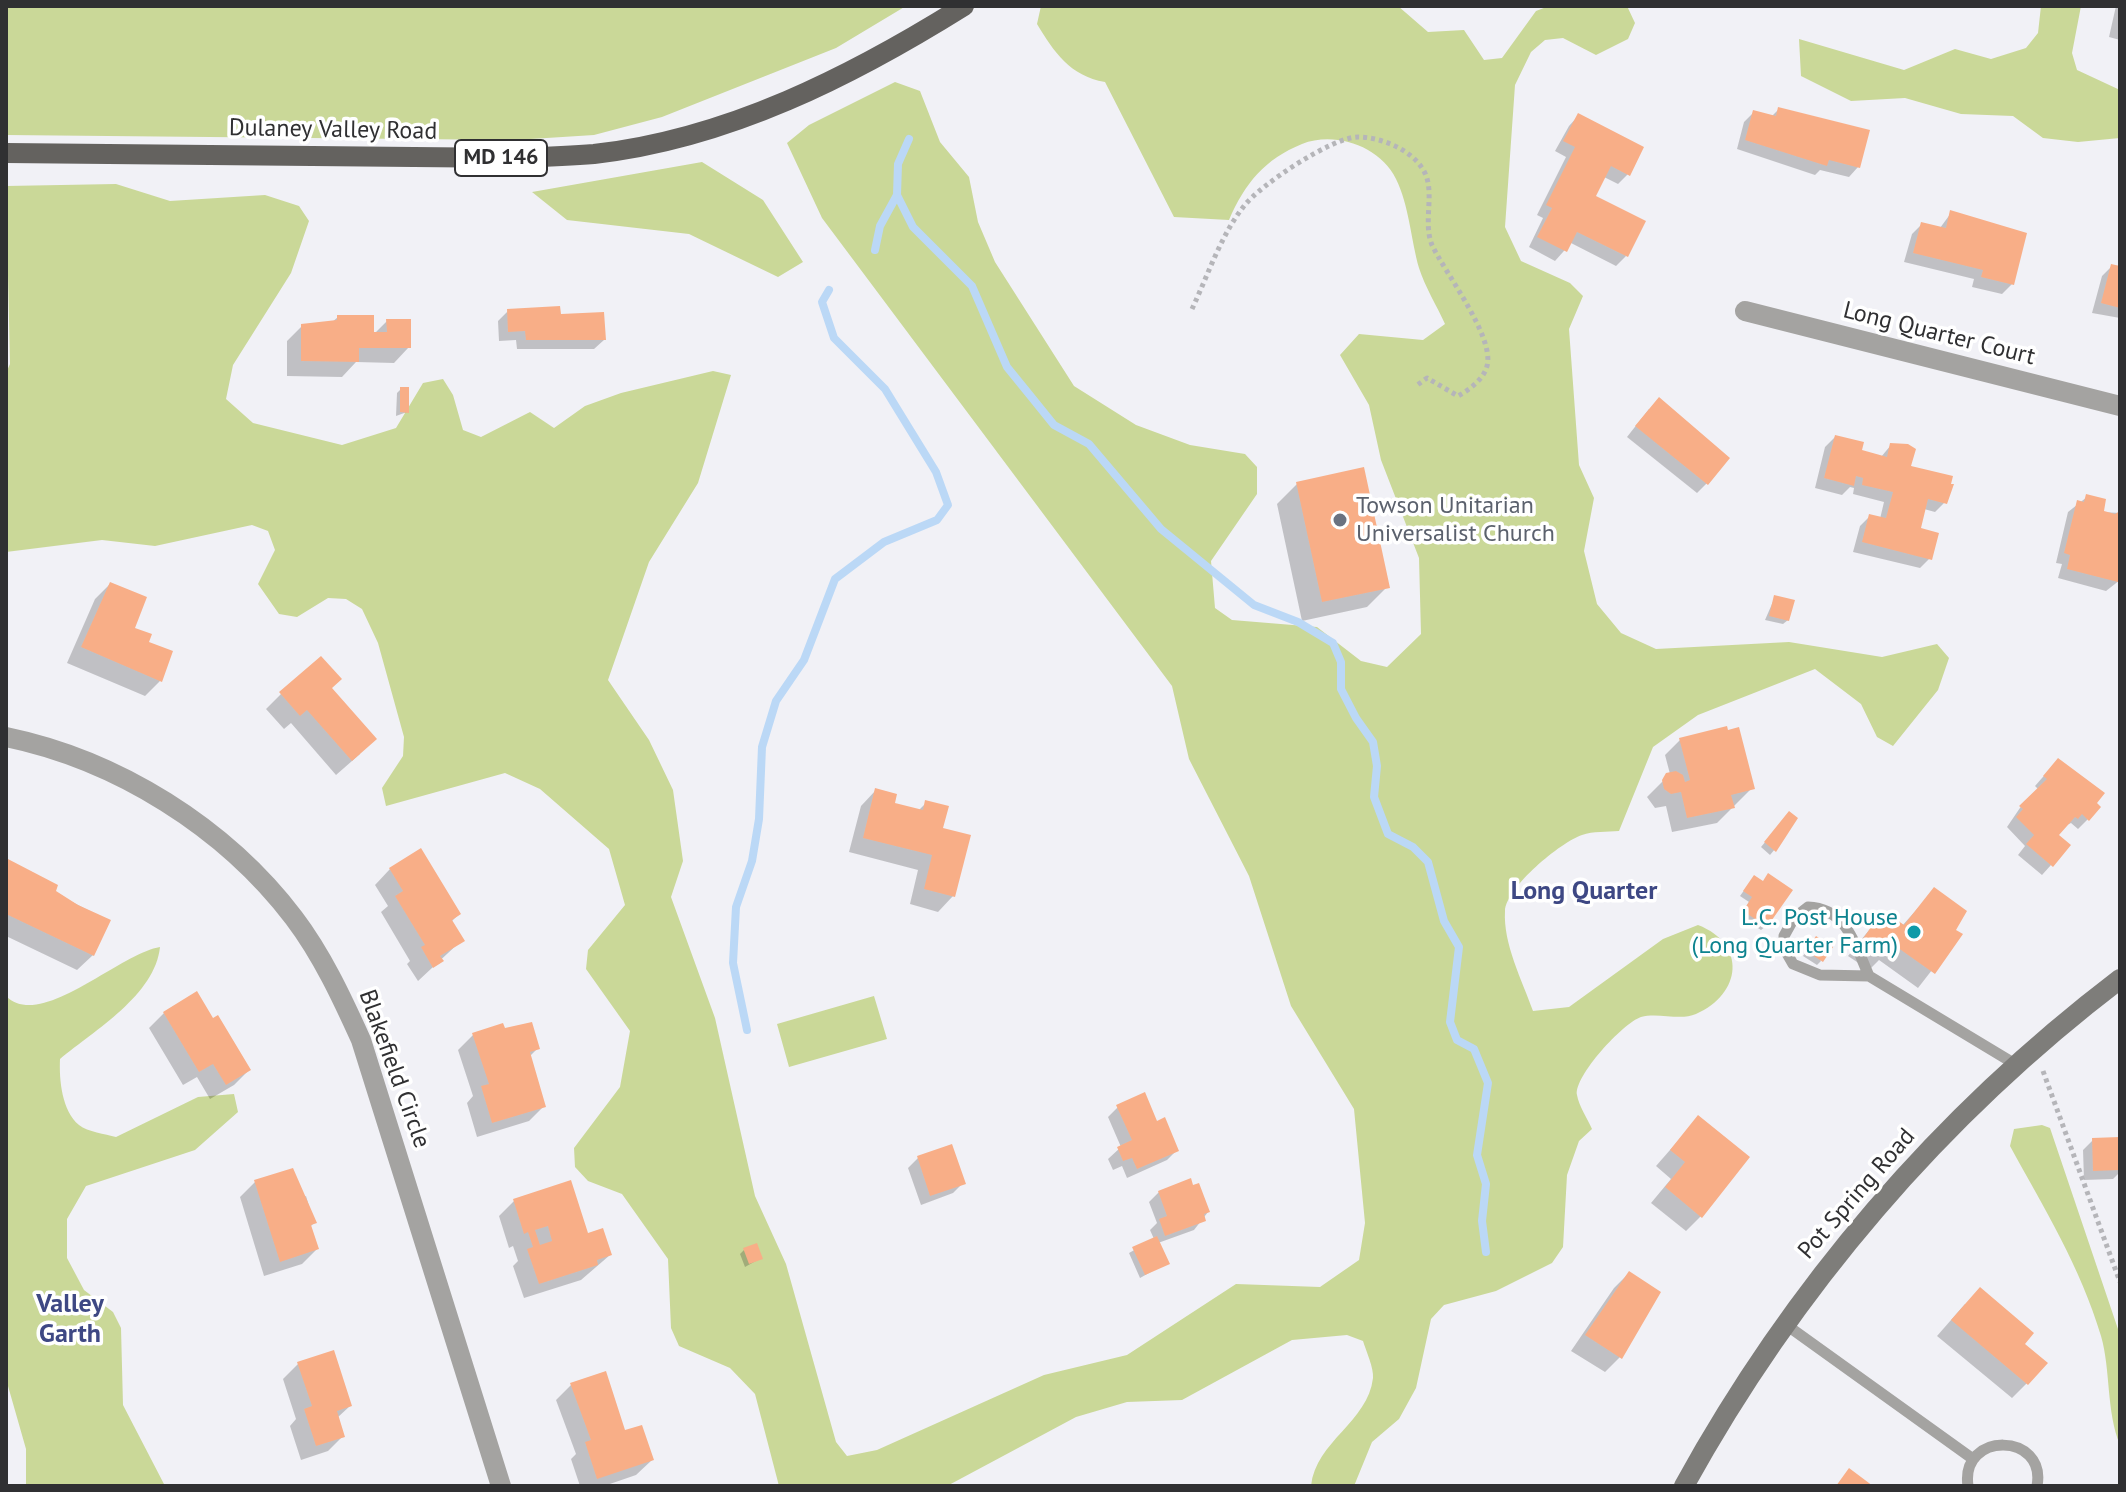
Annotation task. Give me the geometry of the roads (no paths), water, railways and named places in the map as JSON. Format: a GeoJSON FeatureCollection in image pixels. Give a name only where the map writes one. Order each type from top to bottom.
{"type":"FeatureCollection","features":[{"type":"Feature","properties":{"kind":"main road","name":"Dulaney Valley Road"},"geometry":{"type":"LineString","coordinates":[[6,153],[516,158],[596,153],[670,140],[739,119],[804,94],[885,55],[964,6]]}},
{"type":"Feature","properties":{"kind":"street","name":"Long Quarter Court"},"geometry":{"type":"LineString","coordinates":[[1745,311],[2120,406]]}},
{"type":"Feature","properties":{"kind":"street","name":"Blakefield Circle"},"geometry":{"type":"LineString","coordinates":[[6,737],[48,746],[118,774],[185,815],[243,862],[293,918],[335,983],[361,1040],[501,1486]]}},
{"type":"Feature","properties":{"kind":"street","name":"Pot Spring Road"},"geometry":{"type":"LineString","coordinates":[[1684,1486],[1785,1324],[1837,1254],[1896,1185],[2015,1064],[2120,979]]}},
{"type":"Feature","properties":{"kind":"lane"},"geometry":{"type":"LineString","coordinates":[[1869,976],[1851,931],[1823,907],[1808,907],[1794,918],[1784,936],[1785,950],[1793,964],[1820,975],[1869,976],[2015,1064]]}},
{"type":"Feature","properties":{"kind":"lane"},"geometry":{"type":"LineString","coordinates":[[1785,1324],[1973,1459]]}},
{"type":"Feature","properties":{"kind":"lane"},"geometry":{"type":"LineString","coordinates":[[1968,1486],[1968,1470],[1973,1459],[1991,1445],[2014,1445],[2032,1458],[2037,1469],[2037,1486]]}},
{"type":"Feature","properties":{"kind":"waterway"},"geometry":{"type":"LineString","coordinates":[[909,139],[898,164],[897,195],[913,227],[972,286],[1007,367],[1054,425],[1089,444],[1161,529],[1254,605],[1298,622],[1333,643],[1341,662],[1341,689],[1373,742],[1377,766],[1374,797],[1388,834],[1413,847],[1428,862],[1444,921],[1459,947],[1450,1022],[1457,1040],[1474,1049],[1488,1083],[1477,1155],[1486,1184],[1482,1221],[1486,1252]]}},
{"type":"Feature","properties":{"kind":"waterway"},"geometry":{"type":"LineString","coordinates":[[875,250],[880,226],[897,195]]}},
{"type":"Feature","properties":{"kind":"waterway"},"geometry":{"type":"LineString","coordinates":[[747,1030],[733,963],[736,907],[752,861],[759,819],[762,747],[776,701],[804,660],[835,579],[884,542],[937,520],[948,505],[936,472],[885,389],[834,338],[822,302],[829,290]]}},
{"type":"Feature","properties":{"kind":"place","name":"Towson Unitarian Universalist Church"},"geometry":{"type":"Point","coordinates":[1340,520]}},
{"type":"Feature","properties":{"kind":"place","name":"L.C. Post House (Long Quarter Farm)"},"geometry":{"type":"Point","coordinates":[1914,932]}},
{"type":"Feature","properties":{"kind":"district","name":"Long Quarter"},"geometry":{"type":"Point","coordinates":[1584,892]}},
{"type":"Feature","properties":{"kind":"district","name":"Valley Garth"},"geometry":{"type":"Point","coordinates":[70,1320]}}]}
